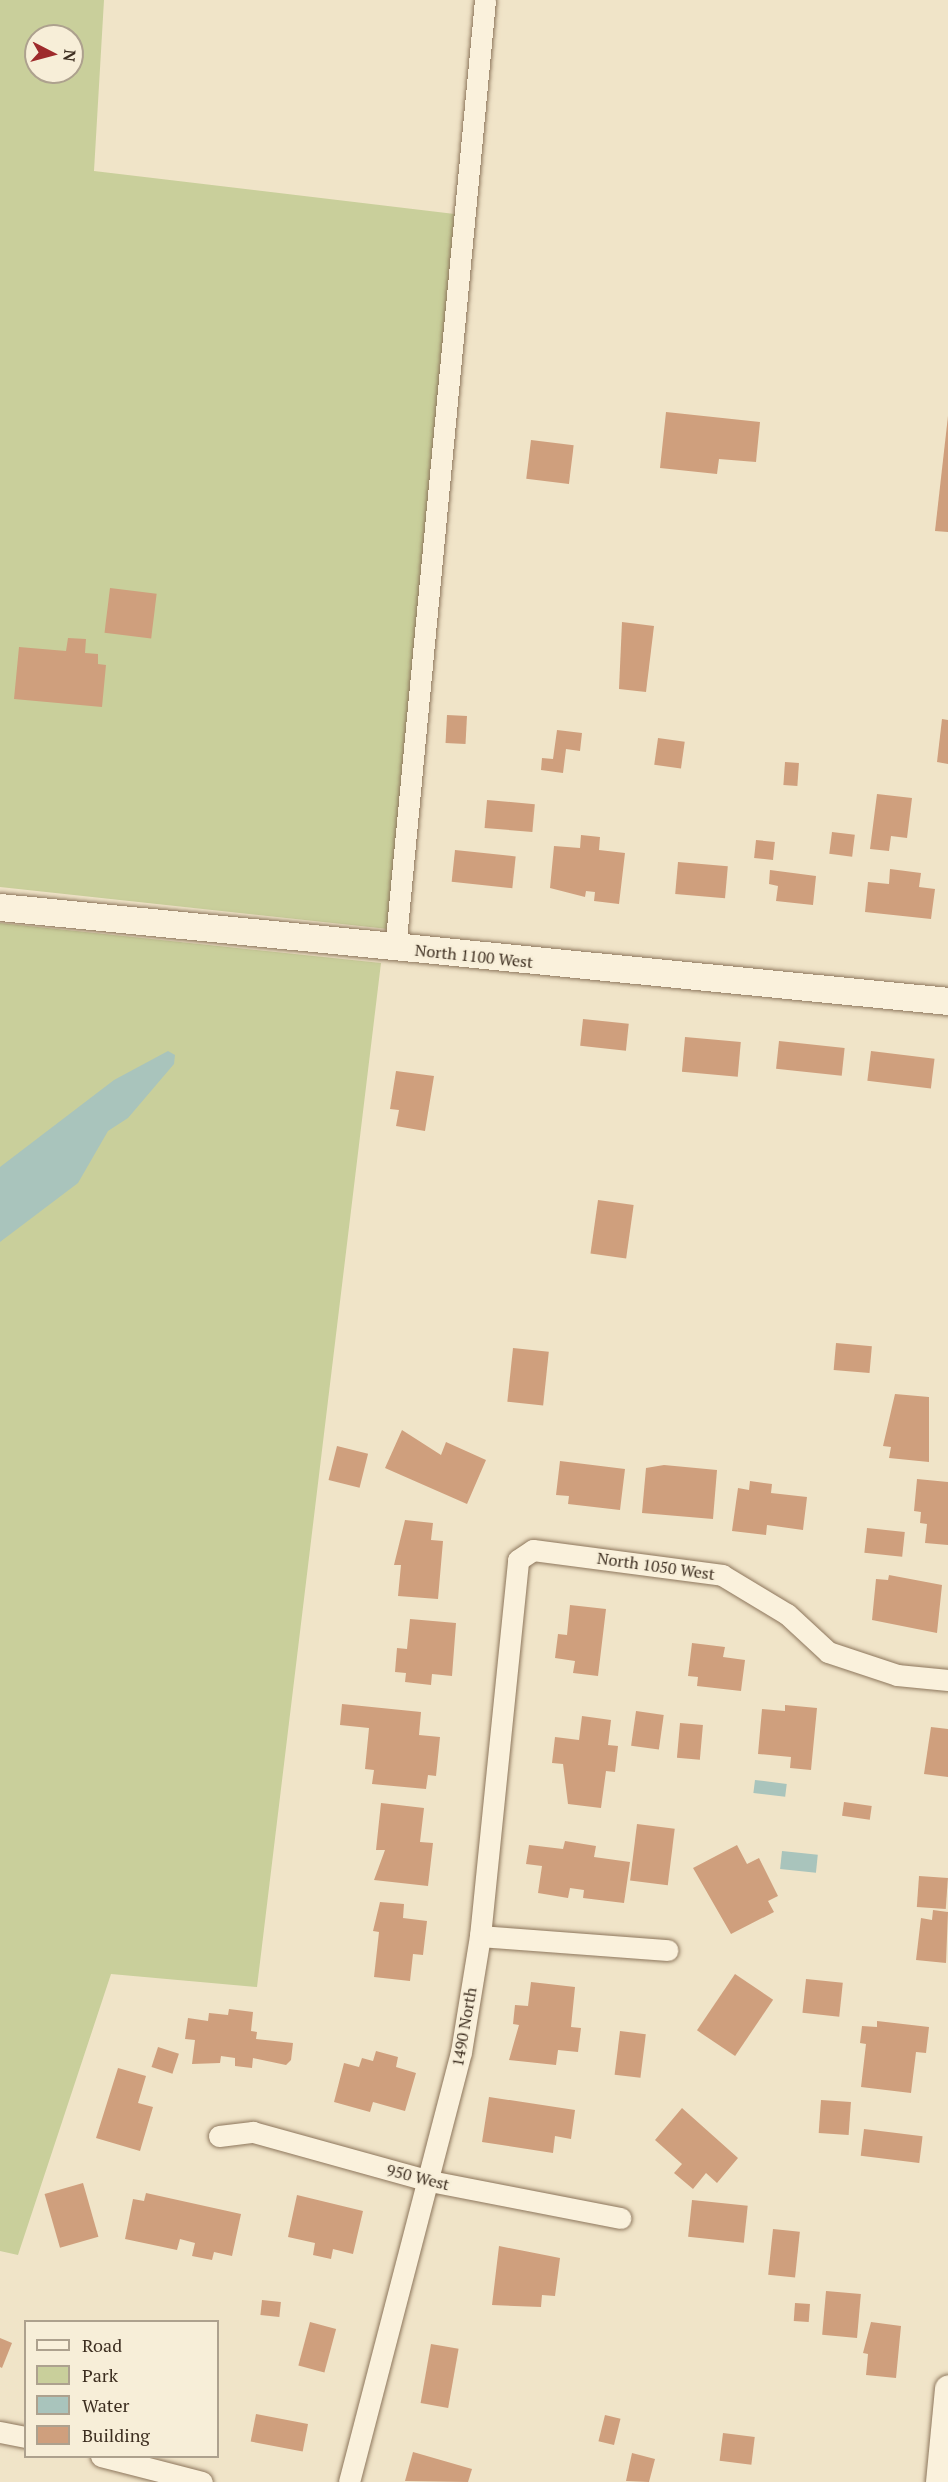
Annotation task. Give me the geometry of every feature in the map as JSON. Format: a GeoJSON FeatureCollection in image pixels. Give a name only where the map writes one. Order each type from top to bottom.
{"type":"FeatureCollection","features":[{"type":"Feature","properties":{"kind":"street"},"geometry":{"type":"LineString","coordinates":[[395,949],[485,0]]}},
{"type":"Feature","properties":{"kind":"street","name":"North 1100 West"},"geometry":{"type":"LineString","coordinates":[[0,906],[395,949],[948,1001]]}},
{"type":"Feature","properties":{"kind":"street","name":"North 1050 West"},"geometry":{"type":"LineString","coordinates":[[518,1560],[533,1550],[722,1575],[787,1614],[828,1652],[897,1676],[948,1680]]}},
{"type":"Feature","properties":{"kind":"street","name":"1490 North"},"geometry":{"type":"LineString","coordinates":[[349,2482],[430,2181],[461,2052],[480,1936],[518,1560]]}},
{"type":"Feature","properties":{"kind":"street"},"geometry":{"type":"LineString","coordinates":[[480,1936],[667,1950]]}},
{"type":"Feature","properties":{"kind":"street","name":"950 West"},"geometry":{"type":"LineString","coordinates":[[219,2136],[253,2132],[430,2181],[620,2218]]}},
{"type":"Feature","properties":{"kind":"street"},"geometry":{"type":"LineString","coordinates":[[939,2482],[948,2388]]}},
{"type":"Feature","properties":{"kind":"street"},"geometry":{"type":"LineString","coordinates":[[0,2432],[24,2437]]}},
{"type":"Feature","properties":{"kind":"street"},"geometry":{"type":"LineString","coordinates":[[105,2458],[202,2482]]}},
{"type":"Feature","properties":{"kind":"green space"},"geometry":{"type":"Polygon","coordinates":[[[0,0],[104,0],[94,171],[463,215],[388,929],[0,887],[0,0]]]}},
{"type":"Feature","properties":{"kind":"green space"},"geometry":{"type":"Polygon","coordinates":[[[0,923],[381,963],[257,1987],[111,1974],[18,2255],[0,2251],[0,923]]]}},
{"type":"Feature","properties":{"kind":"water"},"geometry":{"type":"Polygon","coordinates":[[[168,1051],[175,1055],[174,1064],[128,1118],[108,1131],[78,1183],[0,1242],[0,1167],[114,1080],[168,1051]]]}},
{"type":"Feature","properties":{"kind":"water"},"geometry":{"type":"Polygon","coordinates":[[[755,1780],[787,1784],[785,1797],[753,1793],[755,1780]]]}},
{"type":"Feature","properties":{"kind":"water"},"geometry":{"type":"Polygon","coordinates":[[[782,1851],[818,1855],[816,1873],[780,1869],[782,1851]]]}},
{"type":"Feature","properties":{"kind":"building"},"geometry":{"type":"Polygon","coordinates":[[[666,412],[760,422],[756,462],[719,459],[717,474],[660,468],[666,412]]]}},
{"type":"Feature","properties":{"kind":"building"},"geometry":{"type":"Polygon","coordinates":[[[948,416],[948,532],[935,531],[948,416]]]}},
{"type":"Feature","properties":{"kind":"building"},"geometry":{"type":"Polygon","coordinates":[[[531,440],[574,445],[569,484],[526,479],[531,440]]]}},
{"type":"Feature","properties":{"kind":"building"},"geometry":{"type":"Polygon","coordinates":[[[110,588],[157,594],[151,638],[105,633],[110,588]]]}},
{"type":"Feature","properties":{"kind":"building"},"geometry":{"type":"Polygon","coordinates":[[[622,622],[654,626],[646,692],[619,689],[622,622]]]}},
{"type":"Feature","properties":{"kind":"building"},"geometry":{"type":"Polygon","coordinates":[[[68,638],[86,639],[85,653],[98,654],[98,664],[106,665],[102,707],[14,699],[19,647],[66,651],[68,638]]]}},
{"type":"Feature","properties":{"kind":"building"},"geometry":{"type":"Polygon","coordinates":[[[447,715],[467,716],[466,744],[446,743],[447,715]]]}},
{"type":"Feature","properties":{"kind":"building"},"geometry":{"type":"Polygon","coordinates":[[[942,719],[948,720],[948,764],[937,762],[942,719]]]}},
{"type":"Feature","properties":{"kind":"building"},"geometry":{"type":"Polygon","coordinates":[[[557,730],[582,733],[580,751],[566,749],[563,773],[541,770],[542,758],[553,759],[557,730]]]}},
{"type":"Feature","properties":{"kind":"building"},"geometry":{"type":"Polygon","coordinates":[[[658,738],[685,742],[681,768],[654,765],[658,738]]]}},
{"type":"Feature","properties":{"kind":"building"},"geometry":{"type":"Polygon","coordinates":[[[785,762],[799,763],[797,786],[783,785],[785,762]]]}},
{"type":"Feature","properties":{"kind":"building"},"geometry":{"type":"Polygon","coordinates":[[[877,794],[912,798],[907,838],[891,836],[889,851],[870,849],[877,794]]]}},
{"type":"Feature","properties":{"kind":"building"},"geometry":{"type":"Polygon","coordinates":[[[487,800],[535,804],[532,832],[485,828],[487,800]]]}},
{"type":"Feature","properties":{"kind":"building"},"geometry":{"type":"Polygon","coordinates":[[[832,832],[855,835],[852,857],[829,854],[832,832]]]}},
{"type":"Feature","properties":{"kind":"building"},"geometry":{"type":"Polygon","coordinates":[[[581,835],[600,837],[599,850],[625,853],[619,904],[594,901],[595,892],[586,891],[585,897],[550,888],[554,846],[580,848],[581,835]]]}},
{"type":"Feature","properties":{"kind":"building"},"geometry":{"type":"Polygon","coordinates":[[[756,840],[775,842],[773,860],[754,858],[756,840]]]}},
{"type":"Feature","properties":{"kind":"building"},"geometry":{"type":"Polygon","coordinates":[[[455,850],[516,856],[512,888],[452,882],[455,850]]]}},
{"type":"Feature","properties":{"kind":"building"},"geometry":{"type":"Polygon","coordinates":[[[678,862],[728,866],[725,898],[675,894],[678,862]]]}},
{"type":"Feature","properties":{"kind":"building"},"geometry":{"type":"Polygon","coordinates":[[[890,869],[921,873],[919,887],[935,889],[931,919],[865,912],[868,882],[889,884],[890,869]]]}},
{"type":"Feature","properties":{"kind":"building"},"geometry":{"type":"Polygon","coordinates":[[[770,870],[816,876],[813,905],[776,901],[778,886],[769,884],[770,870]]]}},
{"type":"Feature","properties":{"kind":"building"},"geometry":{"type":"Polygon","coordinates":[[[583,1019],[629,1024],[626,1051],[580,1046],[583,1019]]]}},
{"type":"Feature","properties":{"kind":"building"},"geometry":{"type":"Polygon","coordinates":[[[685,1037],[741,1042],[738,1077],[682,1072],[685,1037]]]}},
{"type":"Feature","properties":{"kind":"building"},"geometry":{"type":"Polygon","coordinates":[[[779,1041],[845,1048],[842,1076],[776,1069],[779,1041]]]}},
{"type":"Feature","properties":{"kind":"building"},"geometry":{"type":"Polygon","coordinates":[[[871,1051],[935,1059],[931,1089],[867,1081],[871,1051]]]}},
{"type":"Feature","properties":{"kind":"building"},"geometry":{"type":"Polygon","coordinates":[[[396,1071],[434,1076],[425,1131],[396,1126],[399,1110],[390,1109],[396,1071]]]}},
{"type":"Feature","properties":{"kind":"building"},"geometry":{"type":"Polygon","coordinates":[[[598,1200],[634,1205],[626,1258],[590,1253],[598,1200]]]}},
{"type":"Feature","properties":{"kind":"building"},"geometry":{"type":"Polygon","coordinates":[[[836,1343],[872,1346],[870,1373],[834,1370],[836,1343]]]}},
{"type":"Feature","properties":{"kind":"building"},"geometry":{"type":"Polygon","coordinates":[[[513,1348],[549,1352],[543,1405],[507,1402],[513,1348]]]}},
{"type":"Feature","properties":{"kind":"building"},"geometry":{"type":"Polygon","coordinates":[[[895,1394],[929,1397],[929,1462],[889,1458],[891,1447],[883,1446],[895,1394]]]}},
{"type":"Feature","properties":{"kind":"building"},"geometry":{"type":"Polygon","coordinates":[[[402,1430],[441,1455],[446,1442],[486,1460],[467,1504],[385,1468],[402,1430]]]}},
{"type":"Feature","properties":{"kind":"building"},"geometry":{"type":"Polygon","coordinates":[[[337,1446],[368,1454],[360,1488],[329,1480],[337,1446]]]}},
{"type":"Feature","properties":{"kind":"building"},"geometry":{"type":"Polygon","coordinates":[[[560,1461],[625,1469],[620,1510],[568,1504],[569,1496],[556,1495],[560,1461]]]}},
{"type":"Feature","properties":{"kind":"building"},"geometry":{"type":"Polygon","coordinates":[[[664,1465],[717,1470],[713,1519],[642,1513],[646,1468],[664,1465]]]}},
{"type":"Feature","properties":{"kind":"building"},"geometry":{"type":"Polygon","coordinates":[[[917,1479],[948,1482],[948,1545],[925,1543],[927,1524],[920,1523],[921,1512],[914,1511],[917,1479]]]}},
{"type":"Feature","properties":{"kind":"building"},"geometry":{"type":"Polygon","coordinates":[[[750,1481],[772,1484],[771,1493],[807,1497],[803,1530],[767,1525],[766,1535],[732,1531],[738,1488],[749,1490],[750,1481]]]}},
{"type":"Feature","properties":{"kind":"building"},"geometry":{"type":"Polygon","coordinates":[[[405,1520],[433,1523],[431,1540],[443,1541],[438,1599],[398,1596],[401,1565],[394,1565],[405,1520]]]}},
{"type":"Feature","properties":{"kind":"building"},"geometry":{"type":"Polygon","coordinates":[[[867,1528],[905,1532],[902,1557],[864,1553],[867,1528]]]}},
{"type":"Feature","properties":{"kind":"building"},"geometry":{"type":"Polygon","coordinates":[[[889,1575],[942,1585],[937,1633],[872,1620],[876,1579],[888,1580],[889,1575]]]}},
{"type":"Feature","properties":{"kind":"building"},"geometry":{"type":"Polygon","coordinates":[[[570,1605],[606,1609],[598,1676],[573,1673],[575,1661],[555,1658],[558,1634],[567,1635],[570,1605]]]}},
{"type":"Feature","properties":{"kind":"building"},"geometry":{"type":"Polygon","coordinates":[[[410,1619],[456,1623],[452,1676],[432,1674],[431,1685],[405,1682],[406,1673],[395,1672],[397,1648],[407,1649],[410,1619]]]}},
{"type":"Feature","properties":{"kind":"building"},"geometry":{"type":"Polygon","coordinates":[[[692,1643],[725,1647],[723,1657],[745,1660],[741,1691],[697,1686],[698,1677],[688,1676],[692,1643]]]}},
{"type":"Feature","properties":{"kind":"building"},"geometry":{"type":"Polygon","coordinates":[[[342,1704],[421,1712],[419,1735],[440,1737],[436,1776],[428,1775],[426,1789],[372,1784],[374,1770],[365,1769],[369,1728],[340,1725],[342,1704]]]}},
{"type":"Feature","properties":{"kind":"building"},"geometry":{"type":"Polygon","coordinates":[[[785,1705],[817,1708],[811,1770],[790,1768],[791,1757],[758,1754],[762,1709],[785,1711],[785,1705]]]}},
{"type":"Feature","properties":{"kind":"building"},"geometry":{"type":"Polygon","coordinates":[[[636,1711],[664,1715],[659,1750],[631,1746],[636,1711]]]}},
{"type":"Feature","properties":{"kind":"building"},"geometry":{"type":"Polygon","coordinates":[[[582,1716],[611,1720],[608,1745],[618,1746],[615,1772],[606,1771],[601,1808],[568,1804],[563,1764],[552,1763],[555,1737],[579,1740],[582,1716]]]}},
{"type":"Feature","properties":{"kind":"building"},"geometry":{"type":"Polygon","coordinates":[[[680,1723],[703,1725],[700,1760],[677,1758],[680,1723]]]}},
{"type":"Feature","properties":{"kind":"building"},"geometry":{"type":"Polygon","coordinates":[[[931,1727],[948,1729],[948,1777],[924,1774],[931,1727]]]}},
{"type":"Feature","properties":{"kind":"building"},"geometry":{"type":"Polygon","coordinates":[[[844,1802],[872,1806],[870,1820],[842,1816],[844,1802]]]}},
{"type":"Feature","properties":{"kind":"building"},"geometry":{"type":"Polygon","coordinates":[[[381,1803],[424,1808],[420,1842],[433,1843],[428,1886],[374,1880],[385,1850],[376,1850],[381,1803]]]}},
{"type":"Feature","properties":{"kind":"building"},"geometry":{"type":"Polygon","coordinates":[[[637,1824],[675,1829],[668,1885],[630,1881],[637,1824]]]}},
{"type":"Feature","properties":{"kind":"building"},"geometry":{"type":"Polygon","coordinates":[[[565,1841],[596,1846],[594,1857],[630,1862],[624,1903],[583,1898],[584,1890],[570,1888],[568,1898],[538,1893],[542,1866],[526,1864],[529,1845],[563,1849],[565,1841]]]}},
{"type":"Feature","properties":{"kind":"building"},"geometry":{"type":"Polygon","coordinates":[[[737,1845],[747,1864],[759,1858],[778,1896],[768,1901],[774,1912],[731,1934],[693,1868],[737,1845]]]}},
{"type":"Feature","properties":{"kind":"building"},"geometry":{"type":"Polygon","coordinates":[[[919,1876],[948,1878],[946,1909],[917,1907],[919,1876]]]}},
{"type":"Feature","properties":{"kind":"building"},"geometry":{"type":"Polygon","coordinates":[[[380,1902],[404,1904],[403,1918],[427,1921],[423,1955],[413,1954],[410,1981],[374,1977],[379,1932],[373,1931],[380,1902]]]}},
{"type":"Feature","properties":{"kind":"building"},"geometry":{"type":"Polygon","coordinates":[[[933,1910],[948,1912],[946,1963],[916,1960],[921,1918],[932,1920],[933,1910]]]}},
{"type":"Feature","properties":{"kind":"building"},"geometry":{"type":"Polygon","coordinates":[[[735,1974],[773,2000],[735,2056],[697,2030],[735,1974]]]}},
{"type":"Feature","properties":{"kind":"building"},"geometry":{"type":"Polygon","coordinates":[[[806,1979],[843,1983],[839,2017],[802,2013],[806,1979]]]}},
{"type":"Feature","properties":{"kind":"building"},"geometry":{"type":"Polygon","coordinates":[[[531,1982],[575,1987],[571,2027],[581,2028],[578,2052],[558,2050],[556,2065],[509,2060],[519,2025],[513,2024],[515,2005],[528,2006],[531,1982]]]}},
{"type":"Feature","properties":{"kind":"building"},"geometry":{"type":"Polygon","coordinates":[[[229,2009],[253,2012],[251,2031],[257,2032],[256,2039],[293,2043],[291,2060],[286,2065],[253,2058],[252,2068],[235,2066],[235,2058],[221,2056],[220,2063],[192,2064],[195,2040],[185,2039],[188,2018],[208,2021],[209,2013],[228,2015],[229,2009]]]}},
{"type":"Feature","properties":{"kind":"building"},"geometry":{"type":"Polygon","coordinates":[[[877,2021],[929,2027],[926,2053],[916,2052],[911,2093],[861,2087],[866,2044],[860,2043],[862,2026],[877,2027],[877,2021]]]}},
{"type":"Feature","properties":{"kind":"building"},"geometry":{"type":"Polygon","coordinates":[[[620,2031],[646,2034],[640,2078],[615,2075],[620,2031]]]}},
{"type":"Feature","properties":{"kind":"building"},"geometry":{"type":"Polygon","coordinates":[[[158,2047],[179,2054],[172,2074],[152,2067],[158,2047]]]}},
{"type":"Feature","properties":{"kind":"building"},"geometry":{"type":"Polygon","coordinates":[[[376,2051],[398,2057],[396,2067],[416,2073],[405,2111],[373,2102],[370,2112],[334,2102],[344,2063],[359,2067],[362,2058],[373,2061],[376,2051]]]}},
{"type":"Feature","properties":{"kind":"building"},"geometry":{"type":"Polygon","coordinates":[[[118,2068],[146,2076],[138,2103],[153,2107],[140,2151],[96,2138],[118,2068]]]}},
{"type":"Feature","properties":{"kind":"building"},"geometry":{"type":"Polygon","coordinates":[[[489,2097],[575,2110],[571,2139],[555,2136],[553,2153],[482,2142],[489,2097]]]}},
{"type":"Feature","properties":{"kind":"building"},"geometry":{"type":"Polygon","coordinates":[[[821,2100],[851,2102],[849,2135],[819,2133],[821,2100]]]}},
{"type":"Feature","properties":{"kind":"building"},"geometry":{"type":"Polygon","coordinates":[[[682,2108],[738,2158],[717,2183],[706,2173],[693,2189],[674,2173],[682,2164],[655,2140],[682,2108]]]}},
{"type":"Feature","properties":{"kind":"building"},"geometry":{"type":"Polygon","coordinates":[[[864,2129],[923,2136],[919,2163],[861,2156],[864,2129]]]}},
{"type":"Feature","properties":{"kind":"building"},"geometry":{"type":"Polygon","coordinates":[[[83,2183],[98,2237],[60,2248],[45,2194],[83,2183]]]}},
{"type":"Feature","properties":{"kind":"building"},"geometry":{"type":"Polygon","coordinates":[[[146,2193],[241,2214],[232,2256],[214,2252],[212,2260],[192,2256],[195,2243],[180,2239],[177,2250],[125,2239],[133,2199],[144,2201],[146,2193]]]}},
{"type":"Feature","properties":{"kind":"building"},"geometry":{"type":"Polygon","coordinates":[[[297,2195],[363,2211],[353,2254],[333,2249],[331,2259],[313,2255],[315,2243],[288,2237],[297,2195]]]}},
{"type":"Feature","properties":{"kind":"building"},"geometry":{"type":"Polygon","coordinates":[[[692,2200],[748,2206],[744,2243],[688,2237],[692,2200]]]}},
{"type":"Feature","properties":{"kind":"building"},"geometry":{"type":"Polygon","coordinates":[[[773,2229],[800,2232],[795,2278],[768,2275],[773,2229]]]}},
{"type":"Feature","properties":{"kind":"building"},"geometry":{"type":"Polygon","coordinates":[[[499,2246],[560,2258],[555,2296],[542,2295],[541,2307],[492,2305],[499,2246]]]}},
{"type":"Feature","properties":{"kind":"building"},"geometry":{"type":"Polygon","coordinates":[[[826,2291],[861,2294],[857,2338],[822,2335],[826,2291]]]}},
{"type":"Feature","properties":{"kind":"building"},"geometry":{"type":"Polygon","coordinates":[[[262,2300],[281,2302],[279,2317],[260,2315],[262,2300]]]}},
{"type":"Feature","properties":{"kind":"building"},"geometry":{"type":"Polygon","coordinates":[[[795,2303],[810,2304],[809,2322],[794,2321],[795,2303]]]}},
{"type":"Feature","properties":{"kind":"building"},"geometry":{"type":"Polygon","coordinates":[[[310,2322],[336,2329],[324,2372],[298,2365],[310,2322]]]}},
{"type":"Feature","properties":{"kind":"building"},"geometry":{"type":"Polygon","coordinates":[[[871,2322],[901,2326],[896,2378],[866,2375],[868,2354],[863,2353],[871,2322]]]}},
{"type":"Feature","properties":{"kind":"building"},"geometry":{"type":"Polygon","coordinates":[[[0,2338],[12,2343],[2,2368],[0,2367],[0,2338]]]}},
{"type":"Feature","properties":{"kind":"building"},"geometry":{"type":"Polygon","coordinates":[[[431,2344],[459,2349],[448,2408],[421,2403],[431,2344]]]}},
{"type":"Feature","properties":{"kind":"building"},"geometry":{"type":"Polygon","coordinates":[[[256,2414],[308,2424],[303,2452],[251,2441],[256,2414]]]}},
{"type":"Feature","properties":{"kind":"building"},"geometry":{"type":"Polygon","coordinates":[[[605,2415],[621,2419],[614,2445],[598,2441],[605,2415]]]}},
{"type":"Feature","properties":{"kind":"building"},"geometry":{"type":"Polygon","coordinates":[[[723,2433],[755,2437],[751,2465],[720,2461],[723,2433]]]}},
{"type":"Feature","properties":{"kind":"building"},"geometry":{"type":"Polygon","coordinates":[[[413,2452],[472,2469],[468,2482],[405,2481],[413,2452]]]}},
{"type":"Feature","properties":{"kind":"building"},"geometry":{"type":"Polygon","coordinates":[[[632,2453],[655,2459],[649,2482],[626,2481],[632,2453]]]}}]}
